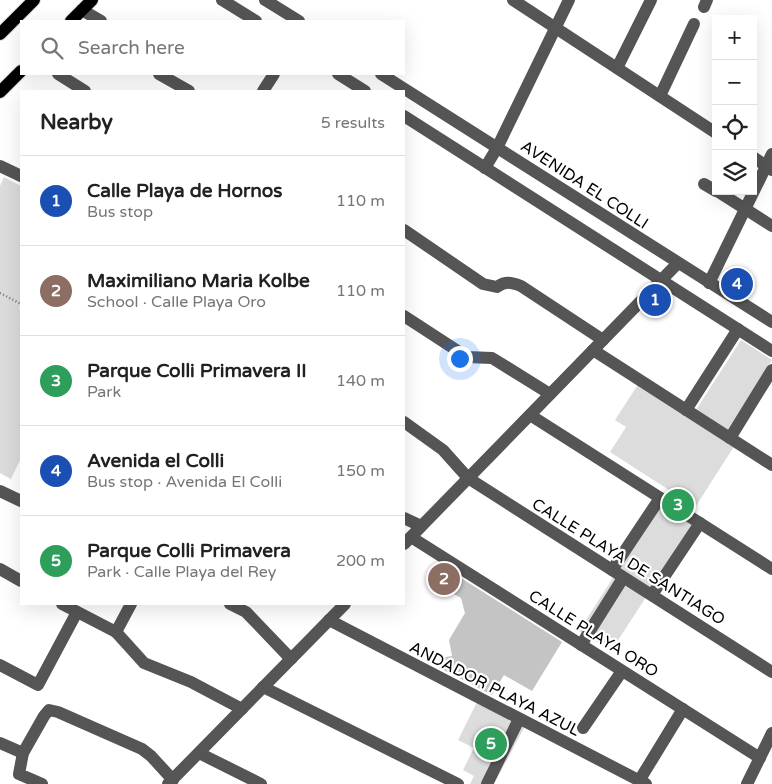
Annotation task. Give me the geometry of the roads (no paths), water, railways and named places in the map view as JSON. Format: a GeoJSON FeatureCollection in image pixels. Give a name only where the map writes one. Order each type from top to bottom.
{"type":"FeatureCollection","features":[{"type":"Feature","properties":{"kind":"main road"},"geometry":{"type":"LineString","coordinates":[[0,34],[34,0]]}},
{"type":"Feature","properties":{"kind":"main road"},"geometry":{"type":"LineString","coordinates":[[72,20],[92,0]]}},
{"type":"Feature","properties":{"kind":"main road"},"geometry":{"type":"LineString","coordinates":[[0,92],[20,72]]}},
{"type":"Feature","properties":{"kind":"street"},"geometry":{"type":"LineString","coordinates":[[222,0],[254,20]]}},
{"type":"Feature","properties":{"kind":"street"},"geometry":{"type":"LineString","coordinates":[[265,0],[297,20]]}},
{"type":"Feature","properties":{"kind":"street"},"geometry":{"type":"LineString","coordinates":[[513,0],[712,130]]}},
{"type":"Feature","properties":{"kind":"street"},"geometry":{"type":"LineString","coordinates":[[485,168],[497,148],[569,0]]}},
{"type":"Feature","properties":{"kind":"street"},"geometry":{"type":"LineString","coordinates":[[616,68],[651,0]]}},
{"type":"Feature","properties":{"kind":"street"},"geometry":{"type":"LineString","coordinates":[[82,10],[99,20]]}},
{"type":"Feature","properties":{"kind":"street"},"geometry":{"type":"LineString","coordinates":[[660,96],[694,24]]}},
{"type":"Feature","properties":{"kind":"street"},"geometry":{"type":"LineString","coordinates":[[60,75],[83,90]]}},
{"type":"Feature","properties":{"kind":"street"},"geometry":{"type":"LineString","coordinates":[[161,75],[186,90]]}},
{"type":"Feature","properties":{"kind":"street"},"geometry":{"type":"LineString","coordinates":[[265,90],[273,75]]}},
{"type":"Feature","properties":{"kind":"street"},"geometry":{"type":"LineString","coordinates":[[340,75],[363,90]]}},
{"type":"Feature","properties":{"kind":"street","name":"AVENIDA EL COLLI"},"geometry":{"type":"LineString","coordinates":[[383,75],[772,322]]}},
{"type":"Feature","properties":{"kind":"street"},"geometry":{"type":"LineString","coordinates":[[405,117],[772,351]]}},
{"type":"Feature","properties":{"kind":"street"},"geometry":{"type":"LineString","coordinates":[[709,283],[746,208],[769,168],[772,154]]}},
{"type":"Feature","properties":{"kind":"street"},"geometry":{"type":"LineString","coordinates":[[757,160],[769,168]]}},
{"type":"Feature","properties":{"kind":"street"},"geometry":{"type":"LineString","coordinates":[[0,166],[20,176]]}},
{"type":"Feature","properties":{"kind":"street"},"geometry":{"type":"LineString","coordinates":[[723,195],[772,226]]}},
{"type":"Feature","properties":{"kind":"street"},"geometry":{"type":"LineString","coordinates":[[405,231],[483,284],[496,287],[504,282],[521,286],[603,340]]}},
{"type":"Feature","properties":{"kind":"street"},"geometry":{"type":"LineString","coordinates":[[407,540],[678,263]]}},
{"type":"Feature","properties":{"kind":"street"},"geometry":{"type":"LineString","coordinates":[[405,317],[468,357],[492,358],[550,394]]}},
{"type":"Feature","properties":{"kind":"street"},"geometry":{"type":"LineString","coordinates":[[686,410],[738,329]]}},
{"type":"Feature","properties":{"kind":"street"},"geometry":{"type":"LineString","coordinates":[[593,350],[772,465]]}},
{"type":"Feature","properties":{"kind":"street"},"geometry":{"type":"LineString","coordinates":[[730,438],[772,370]]}},
{"type":"Feature","properties":{"kind":"street"},"geometry":{"type":"LineString","coordinates":[[530,415],[772,569]]}},
{"type":"Feature","properties":{"kind":"street","name":"CALLE PLAYA DE SANTIAGO"},"geometry":{"type":"LineString","coordinates":[[405,423],[443,450],[468,478],[772,672]]}},
{"type":"Feature","properties":{"kind":"street"},"geometry":{"type":"LineString","coordinates":[[0,490],[20,500]]}},
{"type":"Feature","properties":{"kind":"street"},"geometry":{"type":"LineString","coordinates":[[612,570],[660,498]]}},
{"type":"Feature","properties":{"kind":"street"},"geometry":{"type":"LineString","coordinates":[[405,518],[421,526]]}},
{"type":"Feature","properties":{"kind":"street"},"geometry":{"type":"LineString","coordinates":[[652,596],[700,523]]}},
{"type":"Feature","properties":{"kind":"street","name":"CALLE PLAYA ORO"},"geometry":{"type":"LineString","coordinates":[[407,540],[622,670],[760,758]]}},
{"type":"Feature","properties":{"kind":"street"},"geometry":{"type":"LineString","coordinates":[[0,569],[20,580]]}},
{"type":"Feature","properties":{"kind":"street"},"geometry":{"type":"LineString","coordinates":[[581,645],[624,578]]}},
{"type":"Feature","properties":{"kind":"street"},"geometry":{"type":"LineString","coordinates":[[64,605],[116,632],[144,663],[191,682],[242,709]]}},
{"type":"Feature","properties":{"kind":"street"},"geometry":{"type":"LineString","coordinates":[[116,632],[130,605]]}},
{"type":"Feature","properties":{"kind":"street"},"geometry":{"type":"LineString","coordinates":[[232,605],[246,612],[290,659]]}},
{"type":"Feature","properties":{"kind":"street"},"geometry":{"type":"LineString","coordinates":[[42,784],[19,774],[22,753],[49,710],[58,712],[142,749],[151,756],[170,782],[344,605]]}},
{"type":"Feature","properties":{"kind":"street"},"geometry":{"type":"LineString","coordinates":[[0,665],[38,685],[76,612]]}},
{"type":"Feature","properties":{"kind":"street","name":"ANDADOR PLAYA AZUL"},"geometry":{"type":"LineString","coordinates":[[329,620],[642,782]]}},
{"type":"Feature","properties":{"kind":"street"},"geometry":{"type":"LineString","coordinates":[[583,728],[622,670]]}},
{"type":"Feature","properties":{"kind":"street"},"geometry":{"type":"LineString","coordinates":[[263,687],[458,784]]}},
{"type":"Feature","properties":{"kind":"street"},"geometry":{"type":"LineString","coordinates":[[642,782],[683,709]]}},
{"type":"Feature","properties":{"kind":"street"},"geometry":{"type":"LineString","coordinates":[[487,784],[519,719]]}},
{"type":"Feature","properties":{"kind":"street"},"geometry":{"type":"LineString","coordinates":[[747,784],[772,734]]}},
{"type":"Feature","properties":{"kind":"street"},"geometry":{"type":"LineString","coordinates":[[0,743],[22,753]]}},
{"type":"Feature","properties":{"kind":"street"},"geometry":{"type":"LineString","coordinates":[[199,753],[261,784]]}},
{"type":"Feature","properties":{"kind":"place","name":"Avenida el Colli"},"geometry":{"type":"Point","coordinates":[737,284]}},
{"type":"Feature","properties":{"kind":"place","name":"Calle Playa de Hornos"},"geometry":{"type":"Point","coordinates":[655,300]}},
{"type":"Feature","properties":{"kind":"place","name":"Parque Colli Primavera II"},"geometry":{"type":"Point","coordinates":[678,505]}},
{"type":"Feature","properties":{"kind":"place","name":"Maximiliano Maria Kolbe"},"geometry":{"type":"Point","coordinates":[444,579]}},
{"type":"Feature","properties":{"kind":"place","name":"Parque Colli Primavera"},"geometry":{"type":"Point","coordinates":[491,744]}}]}
